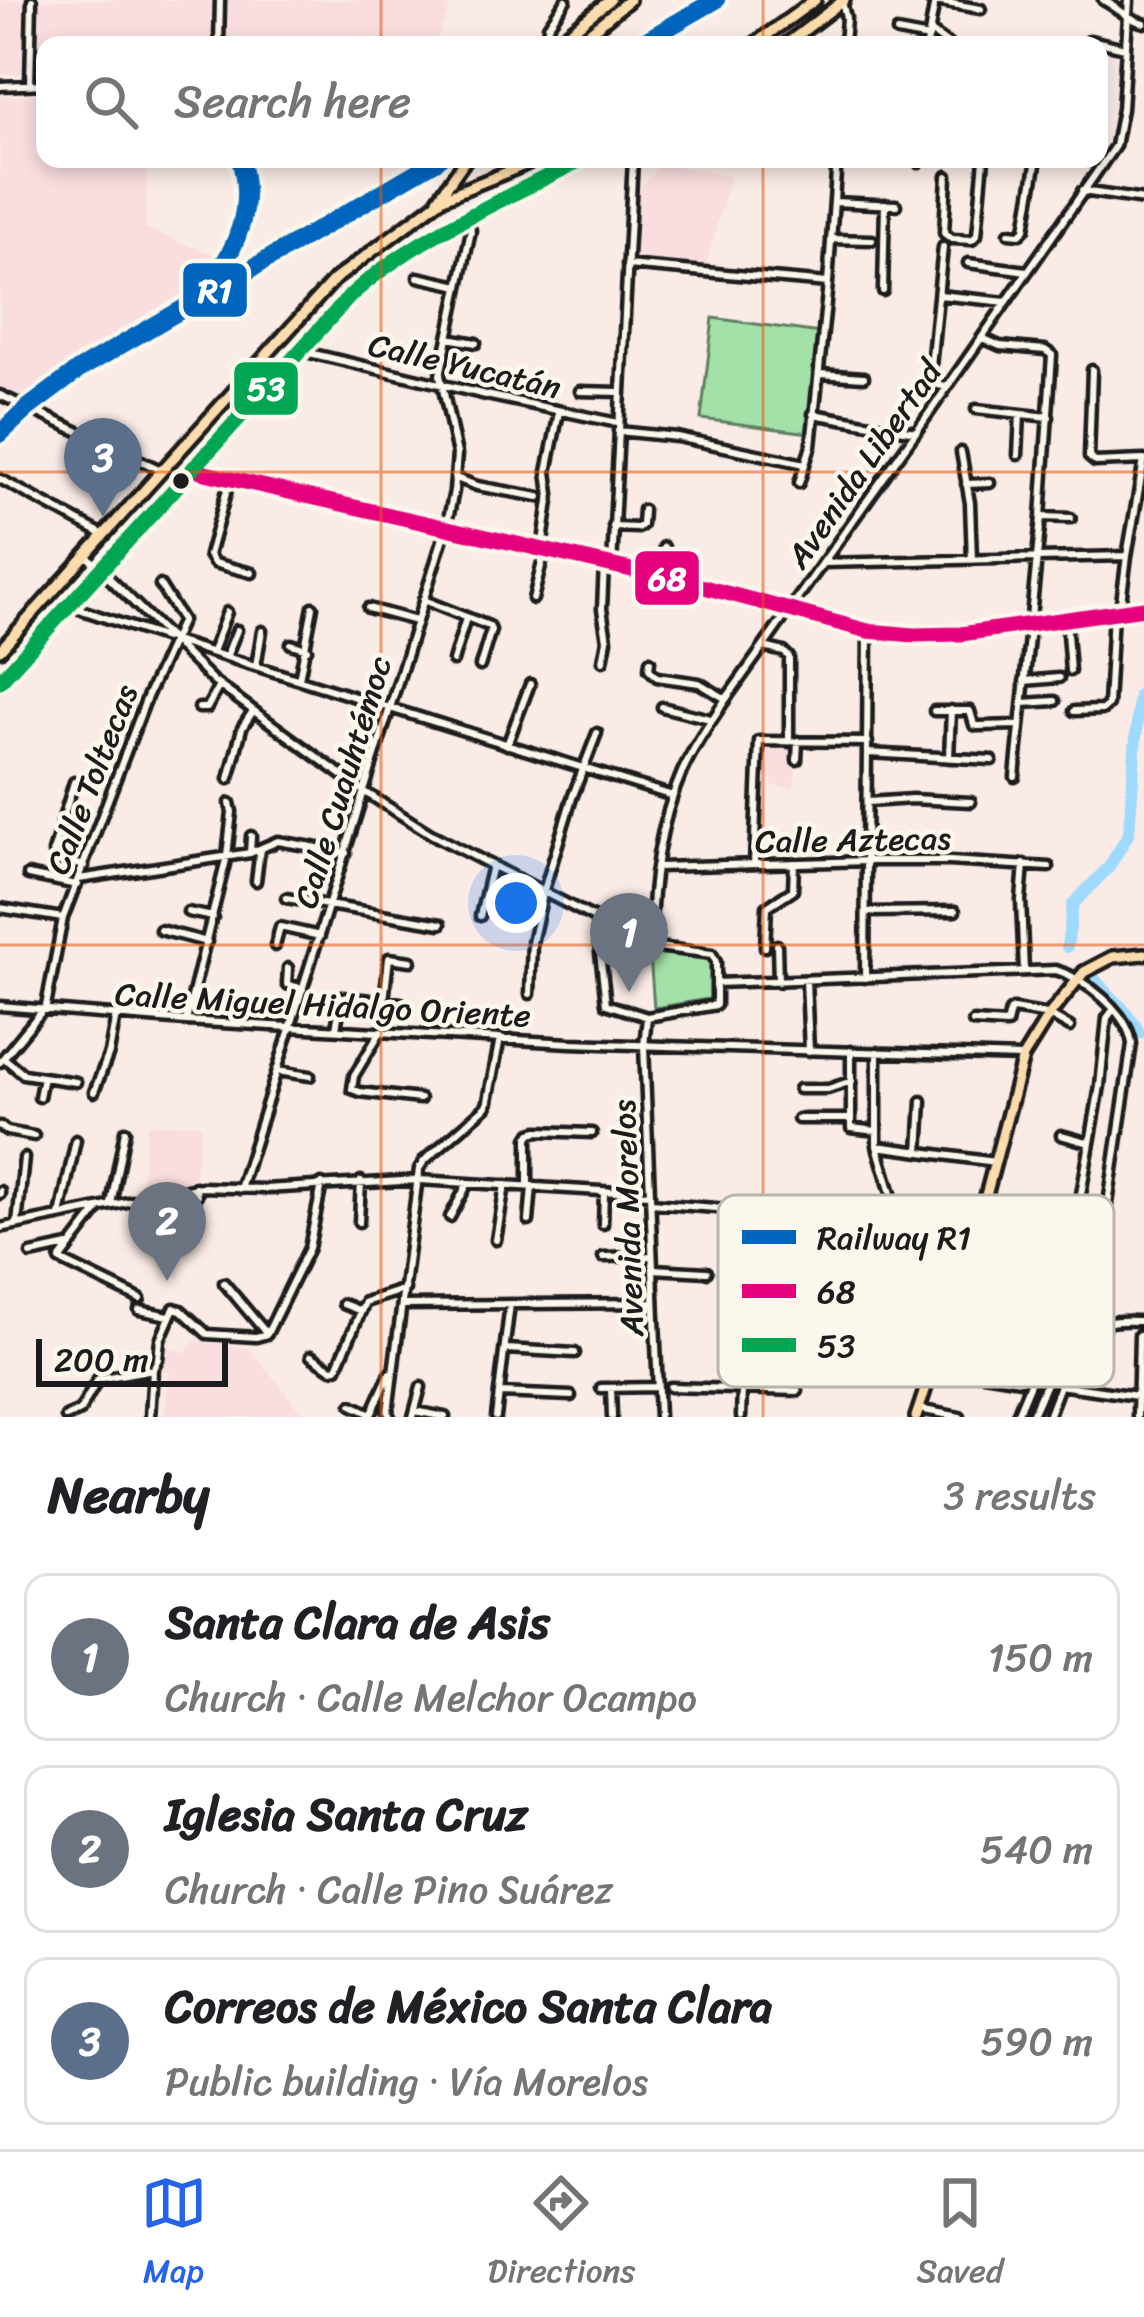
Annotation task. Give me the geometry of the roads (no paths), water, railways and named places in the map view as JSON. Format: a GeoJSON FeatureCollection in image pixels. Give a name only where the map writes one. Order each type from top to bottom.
{"type":"FeatureCollection","features":[{"type":"Feature","properties":{"kind":"main road"},"geometry":{"type":"LineString","coordinates":[[562,36],[610,0]]}},
{"type":"Feature","properties":{"kind":"main road"},"geometry":{"type":"LineString","coordinates":[[585,36],[629,0]]}},
{"type":"Feature","properties":{"kind":"main road"},"geometry":{"type":"LineString","coordinates":[[765,36],[815,0]]}},
{"type":"Feature","properties":{"kind":"main road"},"geometry":{"type":"LineString","coordinates":[[797,36],[843,1]]}},
{"type":"Feature","properties":{"kind":"main road"},"geometry":{"type":"LineString","coordinates":[[427,209],[460,168]]}},
{"type":"Feature","properties":{"kind":"main road"},"geometry":{"type":"LineString","coordinates":[[0,650],[334,280],[427,209],[455,192],[515,168]]}},
{"type":"Feature","properties":{"kind":"main road"},"geometry":{"type":"LineString","coordinates":[[0,681],[351,295],[407,251],[565,168]]}},
{"type":"Feature","properties":{"kind":"main road"},"geometry":{"type":"LineString","coordinates":[[985,1195],[1023,1057],[1049,1015],[1076,979],[1100,962],[1144,954]]}},
{"type":"Feature","properties":{"kind":"street"},"geometry":{"type":"LineString","coordinates":[[30,85],[32,0]]}},
{"type":"Feature","properties":{"kind":"street"},"geometry":{"type":"LineString","coordinates":[[218,36],[220,0]]}},
{"type":"Feature","properties":{"kind":"street"},"geometry":{"type":"LineString","coordinates":[[549,36],[548,26],[566,0]]}},
{"type":"Feature","properties":{"kind":"street"},"geometry":{"type":"LineString","coordinates":[[651,36],[713,0]]}},
{"type":"Feature","properties":{"kind":"street"},"geometry":{"type":"LineString","coordinates":[[929,36],[932,0],[980,9]]}},
{"type":"Feature","properties":{"kind":"street"},"geometry":{"type":"LineString","coordinates":[[1103,0],[1134,21],[1144,22]]}},
{"type":"Feature","properties":{"kind":"street"},"geometry":{"type":"LineString","coordinates":[[1108,152],[1120,128],[1130,0]]}},
{"type":"Feature","properties":{"kind":"street"},"geometry":{"type":"LineString","coordinates":[[843,1],[845,36]]}},
{"type":"Feature","properties":{"kind":"street"},"geometry":{"type":"LineString","coordinates":[[898,32],[919,36]]}},
{"type":"Feature","properties":{"kind":"street"},"geometry":{"type":"LineString","coordinates":[[1108,44],[1125,48]]}},
{"type":"Feature","properties":{"kind":"street"},"geometry":{"type":"LineString","coordinates":[[0,86],[36,85]]}},
{"type":"Feature","properties":{"kind":"street"},"geometry":{"type":"LineString","coordinates":[[0,430],[25,406],[109,348],[418,168]]}},
{"type":"Feature","properties":{"kind":"street"},"geometry":{"type":"LineString","coordinates":[[603,661],[607,640],[602,612],[614,527],[632,168]]}},
{"type":"Feature","properties":{"kind":"street"},"geometry":{"type":"LineString","coordinates":[[799,482],[811,446],[837,168]]}},
{"type":"Feature","properties":{"kind":"street"},"geometry":{"type":"LineString","coordinates":[[947,176],[944,233],[952,239],[973,240],[983,168]]}},
{"type":"Feature","properties":{"kind":"street"},"geometry":{"type":"LineString","coordinates":[[1009,233],[1020,234],[1024,229],[1035,168]]}},
{"type":"Feature","properties":{"kind":"street","name":"Avenida Libertad"},"geometry":{"type":"LineString","coordinates":[[716,983],[712,954],[658,947],[650,932],[673,796],[689,758],[1096,168]]}},
{"type":"Feature","properties":{"kind":"street"},"geometry":{"type":"LineString","coordinates":[[1082,190],[1144,200]]}},
{"type":"Feature","properties":{"kind":"street"},"geometry":{"type":"LineString","coordinates":[[835,202],[896,205]]}},
{"type":"Feature","properties":{"kind":"street"},"geometry":{"type":"LineString","coordinates":[[883,291],[885,204]]}},
{"type":"Feature","properties":{"kind":"street"},"geometry":{"type":"LineString","coordinates":[[441,385],[471,231],[468,218]]}},
{"type":"Feature","properties":{"kind":"street"},"geometry":{"type":"LineString","coordinates":[[831,239],[872,240]]}},
{"type":"Feature","properties":{"kind":"street"},"geometry":{"type":"LineString","coordinates":[[943,247],[930,376],[934,384],[947,388]]}},
{"type":"Feature","properties":{"kind":"street"},"geometry":{"type":"LineString","coordinates":[[968,263],[1027,271]]}},
{"type":"Feature","properties":{"kind":"street"},"geometry":{"type":"LineString","coordinates":[[627,265],[828,283]]}},
{"type":"Feature","properties":{"kind":"street"},"geometry":{"type":"LineString","coordinates":[[418,277],[459,286]]}},
{"type":"Feature","properties":{"kind":"street"},"geometry":{"type":"LineString","coordinates":[[940,295],[1006,302]]}},
{"type":"Feature","properties":{"kind":"street"},"geometry":{"type":"LineString","coordinates":[[448,338],[476,343]]}},
{"type":"Feature","properties":{"kind":"street"},"geometry":{"type":"LineString","coordinates":[[982,338],[1000,346],[1051,352],[1041,517],[1015,777]]}},
{"type":"Feature","properties":{"kind":"street","name":"Calle Yucatán"},"geometry":{"type":"LineString","coordinates":[[301,351],[618,427],[805,464]]}},
{"type":"Feature","properties":{"kind":"street"},"geometry":{"type":"LineString","coordinates":[[1074,711],[1106,708],[1117,611],[1144,460],[1095,462],[1089,458],[1092,370]]}},
{"type":"Feature","properties":{"kind":"street"},"geometry":{"type":"LineString","coordinates":[[818,374],[864,377]]}},
{"type":"Feature","properties":{"kind":"street","name":"Calle Cuauhtémoc"},"geometry":{"type":"LineString","coordinates":[[240,1189],[446,528],[456,478],[456,444],[441,385]]}},
{"type":"Feature","properties":{"kind":"street"},"geometry":{"type":"LineString","coordinates":[[580,391],[620,392]]}},
{"type":"Feature","properties":{"kind":"street"},"geometry":{"type":"LineString","coordinates":[[0,394],[163,471]]}},
{"type":"Feature","properties":{"kind":"street"},"geometry":{"type":"LineString","coordinates":[[976,410],[1048,417]]}},
{"type":"Feature","properties":{"kind":"street"},"geometry":{"type":"LineString","coordinates":[[533,599],[550,494],[547,472],[560,411]]}},
{"type":"Feature","properties":{"kind":"street"},"geometry":{"type":"LineString","coordinates":[[813,414],[916,432]]}},
{"type":"Feature","properties":{"kind":"street"},"geometry":{"type":"LineString","coordinates":[[1018,455],[1020,414]]}},
{"type":"Feature","properties":{"kind":"street"},"geometry":{"type":"LineString","coordinates":[[961,452],[970,503],[972,560]]}},
{"type":"Feature","properties":{"kind":"street"},"geometry":{"type":"LineString","coordinates":[[194,468],[659,576],[868,631],[932,636],[1144,608]]}},
{"type":"Feature","properties":{"kind":"street"},"geometry":{"type":"LineString","coordinates":[[456,478],[539,497]]}},
{"type":"Feature","properties":{"kind":"street"},"geometry":{"type":"LineString","coordinates":[[0,479],[105,536]]}},
{"type":"Feature","properties":{"kind":"street"},"geometry":{"type":"LineString","coordinates":[[230,479],[210,559],[252,573]]}},
{"type":"Feature","properties":{"kind":"street"},"geometry":{"type":"LineString","coordinates":[[966,484],[990,482]]}},
{"type":"Feature","properties":{"kind":"street"},"geometry":{"type":"LineString","coordinates":[[614,527],[638,528],[644,511]]}},
{"type":"Feature","properties":{"kind":"street"},"geometry":{"type":"LineString","coordinates":[[1041,517],[1071,518]]}},
{"type":"Feature","properties":{"kind":"street"},"geometry":{"type":"LineString","coordinates":[[659,576],[664,548]]}},
{"type":"Feature","properties":{"kind":"street"},"geometry":{"type":"LineString","coordinates":[[87,555],[218,686],[365,792],[431,833],[610,926],[650,932]]}},
{"type":"Feature","properties":{"kind":"street"},"geometry":{"type":"LineString","coordinates":[[823,563],[1127,556]]}},
{"type":"Feature","properties":{"kind":"street"},"geometry":{"type":"LineString","coordinates":[[160,585],[182,618],[172,641]]}},
{"type":"Feature","properties":{"kind":"street"},"geometry":{"type":"LineString","coordinates":[[424,600],[491,628],[480,665]]}},
{"type":"Feature","properties":{"kind":"street"},"geometry":{"type":"LineString","coordinates":[[68,605],[673,796]]}},
{"type":"Feature","properties":{"kind":"street"},"geometry":{"type":"LineString","coordinates":[[299,679],[314,607]]}},
{"type":"Feature","properties":{"kind":"street"},"geometry":{"type":"LineString","coordinates":[[368,608],[416,621]]}},
{"type":"Feature","properties":{"kind":"street"},"geometry":{"type":"LineString","coordinates":[[212,652],[227,612]]}},
{"type":"Feature","properties":{"kind":"street"},"geometry":{"type":"LineString","coordinates":[[453,661],[467,617]]}},
{"type":"Feature","properties":{"kind":"street"},"geometry":{"type":"LineString","coordinates":[[1066,621],[1070,671]]}},
{"type":"Feature","properties":{"kind":"street"},"geometry":{"type":"LineString","coordinates":[[226,657],[237,630]]}},
{"type":"Feature","properties":{"kind":"street"},"geometry":{"type":"LineString","coordinates":[[256,667],[262,631]]}},
{"type":"Feature","properties":{"kind":"street"},"geometry":{"type":"LineString","coordinates":[[865,978],[868,631]]}},
{"type":"Feature","properties":{"kind":"street","name":"Calle Toltecas"},"geometry":{"type":"LineString","coordinates":[[2,1060],[44,1010],[64,918],[172,641]]}},
{"type":"Feature","properties":{"kind":"street"},"geometry":{"type":"LineString","coordinates":[[291,644],[307,649]]}},
{"type":"Feature","properties":{"kind":"street"},"geometry":{"type":"LineString","coordinates":[[764,647],[789,657],[797,760]]}},
{"type":"Feature","properties":{"kind":"street"},"geometry":{"type":"LineString","coordinates":[[650,661],[649,669],[656,676],[699,683],[726,699]]}},
{"type":"Feature","properties":{"kind":"street"},"geometry":{"type":"LineString","coordinates":[[1024,681],[1059,678]]}},
{"type":"Feature","properties":{"kind":"street"},"geometry":{"type":"LineString","coordinates":[[507,745],[530,684]]}},
{"type":"Feature","properties":{"kind":"street"},"geometry":{"type":"LineString","coordinates":[[199,708],[207,708],[218,686]]}},
{"type":"Feature","properties":{"kind":"street"},"geometry":{"type":"LineString","coordinates":[[1022,704],[1055,701]]}},
{"type":"Feature","properties":{"kind":"street"},"geometry":{"type":"LineString","coordinates":[[662,706],[712,720]]}},
{"type":"Feature","properties":{"kind":"street"},"geometry":{"type":"LineString","coordinates":[[949,758],[951,710]]}},
{"type":"Feature","properties":{"kind":"street"},"geometry":{"type":"LineString","coordinates":[[229,779],[242,727],[253,711]]}},
{"type":"Feature","properties":{"kind":"street"},"geometry":{"type":"LineString","coordinates":[[934,711],[971,711],[976,726],[1019,725]]}},
{"type":"Feature","properties":{"kind":"street"},"geometry":{"type":"LineString","coordinates":[[530,994],[532,943],[544,890],[597,733]]}},
{"type":"Feature","properties":{"kind":"street"},"geometry":{"type":"LineString","coordinates":[[754,864],[758,742],[868,742]]}},
{"type":"Feature","properties":{"kind":"street"},"geometry":{"type":"LineString","coordinates":[[868,753],[992,760]]}},
{"type":"Feature","properties":{"kind":"street"},"geometry":{"type":"LineString","coordinates":[[74,782],[53,852],[58,859],[84,866]]}},
{"type":"Feature","properties":{"kind":"street"},"geometry":{"type":"LineString","coordinates":[[868,802],[971,802]]}},
{"type":"Feature","properties":{"kind":"street"},"geometry":{"type":"LineString","coordinates":[[186,1021],[227,856],[230,803]]}},
{"type":"Feature","properties":{"kind":"street"},"geometry":{"type":"LineString","coordinates":[[250,853],[251,836]]}},
{"type":"Feature","properties":{"kind":"street"},"geometry":{"type":"LineString","coordinates":[[28,875],[78,882],[250,853],[282,842],[346,853]]}},
{"type":"Feature","properties":{"kind":"street"},"geometry":{"type":"LineString","coordinates":[[256,881],[260,849]]}},
{"type":"Feature","properties":{"kind":"street","name":"Calle Aztecas"},"geometry":{"type":"LineString","coordinates":[[658,867],[868,861],[1049,867]]}},
{"type":"Feature","properties":{"kind":"street"},"geometry":{"type":"LineString","coordinates":[[765,947],[767,907],[793,890],[794,863]]}},
{"type":"Feature","properties":{"kind":"street"},"geometry":{"type":"LineString","coordinates":[[1024,864],[1024,970]]}},
{"type":"Feature","properties":{"kind":"street"},"geometry":{"type":"LineString","coordinates":[[480,916],[492,865]]}},
{"type":"Feature","properties":{"kind":"street"},"geometry":{"type":"LineString","coordinates":[[286,898],[441,924]]}},
{"type":"Feature","properties":{"kind":"street"},"geometry":{"type":"LineString","coordinates":[[0,908],[64,918]]}},
{"type":"Feature","properties":{"kind":"street"},"geometry":{"type":"LineString","coordinates":[[867,911],[955,911]]}},
{"type":"Feature","properties":{"kind":"street"},"geometry":{"type":"LineString","coordinates":[[188,912],[213,917]]}},
{"type":"Feature","properties":{"kind":"street"},"geometry":{"type":"LineString","coordinates":[[596,918],[604,1002],[647,1017],[715,1006],[716,983],[1024,970],[1056,970],[1076,979],[1104,998],[1130,1033],[1132,1044],[1109,1195]]}},
{"type":"Feature","properties":{"kind":"street"},"geometry":{"type":"LineString","coordinates":[[275,946],[280,927],[320,936]]}},
{"type":"Feature","properties":{"kind":"street"},"geometry":{"type":"LineString","coordinates":[[160,930],[207,942]]}},
{"type":"Feature","properties":{"kind":"street"},"geometry":{"type":"LineString","coordinates":[[777,945],[778,982]]}},
{"type":"Feature","properties":{"kind":"street"},"geometry":{"type":"LineString","coordinates":[[384,1000],[389,958],[411,962]]}},
{"type":"Feature","properties":{"kind":"street"},"geometry":{"type":"LineString","coordinates":[[288,968],[286,983],[303,989]]}},
{"type":"Feature","properties":{"kind":"street"},"geometry":{"type":"LineString","coordinates":[[806,980],[809,1051]]}},
{"type":"Feature","properties":{"kind":"street"},"geometry":{"type":"LineString","coordinates":[[336,1029],[340,998],[401,1003]]}},
{"type":"Feature","properties":{"kind":"street","name":"Calle Miguel Hidalgo Oriente"},"geometry":{"type":"LineString","coordinates":[[0,1006],[644,1046],[1023,1057]]}},
{"type":"Feature","properties":{"kind":"street"},"geometry":{"type":"LineString","coordinates":[[973,1022],[1006,1024],[1013,1009],[1049,1015],[1070,1027]]}},
{"type":"Feature","properties":{"kind":"street"},"geometry":{"type":"LineString","coordinates":[[1081,1195],[1107,1018],[1113,1010]]}},
{"type":"Feature","properties":{"kind":"street"},"geometry":{"type":"LineString","coordinates":[[94,1092],[116,1016]]}},
{"type":"Feature","properties":{"kind":"street","name":"Avenida Morelos"},"geometry":{"type":"LineString","coordinates":[[647,1017],[644,1046],[659,1417]]}},
{"type":"Feature","properties":{"kind":"street"},"geometry":{"type":"LineString","coordinates":[[381,1031],[352,1089],[420,1099]]}},
{"type":"Feature","properties":{"kind":"street"},"geometry":{"type":"LineString","coordinates":[[390,1417],[419,1169],[487,1106],[500,1038]]}},
{"type":"Feature","properties":{"kind":"street"},"geometry":{"type":"LineString","coordinates":[[851,1052],[853,1130],[877,1131]]}},
{"type":"Feature","properties":{"kind":"street"},"geometry":{"type":"LineString","coordinates":[[877,1052],[877,1146],[891,1195]]}},
{"type":"Feature","properties":{"kind":"street"},"geometry":{"type":"LineString","coordinates":[[2,1060],[23,1074],[76,1082]]}},
{"type":"Feature","properties":{"kind":"street"},"geometry":{"type":"LineString","coordinates":[[277,1071],[310,1076]]}},
{"type":"Feature","properties":{"kind":"street"},"geometry":{"type":"LineString","coordinates":[[39,1097],[43,1078]]}},
{"type":"Feature","properties":{"kind":"street"},"geometry":{"type":"LineString","coordinates":[[799,1089],[828,1089],[852,1081]]}},
{"type":"Feature","properties":{"kind":"street"},"geometry":{"type":"LineString","coordinates":[[919,1152],[922,1101]]}},
{"type":"Feature","properties":{"kind":"street"},"geometry":{"type":"LineString","coordinates":[[798,1119],[851,1119]]}},
{"type":"Feature","properties":{"kind":"street"},"geometry":{"type":"LineString","coordinates":[[0,1126],[34,1136]]}},
{"type":"Feature","properties":{"kind":"street"},"geometry":{"type":"LineString","coordinates":[[111,1204],[125,1131]]}},
{"type":"Feature","properties":{"kind":"street"},"geometry":{"type":"LineString","coordinates":[[529,1221],[531,1133],[592,1133]]}},
{"type":"Feature","properties":{"kind":"street"},"geometry":{"type":"LineString","coordinates":[[1061,1135],[1090,1143]]}},
{"type":"Feature","properties":{"kind":"street"},"geometry":{"type":"LineString","coordinates":[[60,1215],[76,1139]]}},
{"type":"Feature","properties":{"kind":"street"},"geometry":{"type":"LineString","coordinates":[[877,1146],[995,1162]]}},
{"type":"Feature","properties":{"kind":"street"},"geometry":{"type":"LineString","coordinates":[[16,1224],[24,1158]]}},
{"type":"Feature","properties":{"kind":"street"},"geometry":{"type":"LineString","coordinates":[[358,1222],[361,1181]]}},
{"type":"Feature","properties":{"kind":"street"},"geometry":{"type":"LineString","coordinates":[[0,1228],[195,1187],[240,1189],[361,1181],[604,1190],[718,1205]]}},
{"type":"Feature","properties":{"kind":"street"},"geometry":{"type":"LineString","coordinates":[[450,1216],[468,1183]]}},
{"type":"Feature","properties":{"kind":"street"},"geometry":{"type":"LineString","coordinates":[[268,1334],[309,1248],[322,1184]]}},
{"type":"Feature","properties":{"kind":"street"},"geometry":{"type":"LineString","coordinates":[[496,1240],[505,1185]]}},
{"type":"Feature","properties":{"kind":"street"},"geometry":{"type":"LineString","coordinates":[[188,1217],[195,1187]]}},
{"type":"Feature","properties":{"kind":"street"},"geometry":{"type":"LineString","coordinates":[[603,1224],[604,1190]]}},
{"type":"Feature","properties":{"kind":"street"},"geometry":{"type":"LineString","coordinates":[[100,1207],[60,1258],[62,1263],[140,1299]]}},
{"type":"Feature","properties":{"kind":"street"},"geometry":{"type":"LineString","coordinates":[[31,1254],[69,1246]]}},
{"type":"Feature","properties":{"kind":"street"},"geometry":{"type":"LineString","coordinates":[[603,1257],[652,1256]]}},
{"type":"Feature","properties":{"kind":"street"},"geometry":{"type":"LineString","coordinates":[[653,1269],[707,1272]]}},
{"type":"Feature","properties":{"kind":"street"},"geometry":{"type":"LineString","coordinates":[[224,1282],[268,1334]]}},
{"type":"Feature","properties":{"kind":"street"},"geometry":{"type":"LineString","coordinates":[[311,1356],[337,1368],[368,1300],[405,1289]]}},
{"type":"Feature","properties":{"kind":"street"},"geometry":{"type":"LineString","coordinates":[[402,1305],[654,1303]]}},
{"type":"Feature","properties":{"kind":"street"},"geometry":{"type":"LineString","coordinates":[[343,1304],[361,1311]]}},
{"type":"Feature","properties":{"kind":"street"},"geometry":{"type":"LineString","coordinates":[[496,1417],[510,1304]]}},
{"type":"Feature","properties":{"kind":"street"},"geometry":{"type":"LineString","coordinates":[[150,1417],[153,1369],[176,1307],[207,1334],[268,1334]]}},
{"type":"Feature","properties":{"kind":"street"},"geometry":{"type":"LineString","coordinates":[[139,1310],[169,1316]]}},
{"type":"Feature","properties":{"kind":"street"},"geometry":{"type":"LineString","coordinates":[[1137,1417],[1139,1336]]}},
{"type":"Feature","properties":{"kind":"street"},"geometry":{"type":"LineString","coordinates":[[506,1348],[575,1353]]}},
{"type":"Feature","properties":{"kind":"street"},"geometry":{"type":"LineString","coordinates":[[66,1417],[80,1411],[98,1378],[153,1369]]}},
{"type":"Feature","properties":{"kind":"street"},"geometry":{"type":"LineString","coordinates":[[352,1405],[370,1415],[392,1371]]}},
{"type":"Feature","properties":{"kind":"street"},"geometry":{"type":"LineString","coordinates":[[422,1387],[414,1414],[446,1417]]}},
{"type":"Feature","properties":{"kind":"street"},"geometry":{"type":"LineString","coordinates":[[601,1388],[658,1387]]}},
{"type":"Feature","properties":{"kind":"street"},"geometry":{"type":"LineString","coordinates":[[670,1387],[798,1391]]}},
{"type":"Feature","properties":{"kind":"street"},"geometry":{"type":"LineString","coordinates":[[1016,1417],[1030,1387]]}},
{"type":"Feature","properties":{"kind":"street"},"geometry":{"type":"LineString","coordinates":[[1031,1417],[1044,1387]]}},
{"type":"Feature","properties":{"kind":"street"},"geometry":{"type":"LineString","coordinates":[[1048,1417],[1058,1387]]}},
{"type":"Feature","properties":{"kind":"street"},"geometry":{"type":"LineString","coordinates":[[1073,1387],[1137,1396]]}},
{"type":"Feature","properties":{"kind":"street"},"geometry":{"type":"LineString","coordinates":[[611,1388],[612,1417]]}},
{"type":"Feature","properties":{"kind":"street"},"geometry":{"type":"LineString","coordinates":[[741,1417],[742,1389]]}},
{"type":"Feature","properties":{"kind":"street"},"geometry":{"type":"LineString","coordinates":[[500,1393],[571,1396]]}},
{"type":"Feature","properties":{"kind":"street"},"geometry":{"type":"LineString","coordinates":[[918,1413],[960,1417]]}},
{"type":"Feature","properties":{"kind":"waterway"},"geometry":{"type":"LineString","coordinates":[[1067,947],[1073,904],[1109,867],[1129,833],[1139,696],[1144,688]]}},
{"type":"Feature","properties":{"kind":"waterway"},"geometry":{"type":"LineString","coordinates":[[1093,978],[1140,1033]]}},
{"type":"Feature","properties":{"kind":"rail line","name":"R1"},"geometry":{"type":"LineString","coordinates":[[654,36],[716,0]]}},
{"type":"Feature","properties":{"kind":"rail line","name":"R1"},"geometry":{"type":"LineString","coordinates":[[207,286],[227,258],[240,227],[245,194],[242,168]]}},
{"type":"Feature","properties":{"kind":"rail line","name":"R1"},"geometry":{"type":"LineString","coordinates":[[0,434],[80,369],[424,168]]}},
{"type":"Feature","properties":{"kind":"place","name":"Correos de México Santa Clara"},"geometry":{"type":"Point","coordinates":[103,517]}},
{"type":"Feature","properties":{"kind":"place","name":"Santa Clara de Asis"},"geometry":{"type":"Point","coordinates":[629,992]}},
{"type":"Feature","properties":{"kind":"place","name":"Iglesia Santa Cruz"},"geometry":{"type":"Point","coordinates":[167,1281]}}]}
